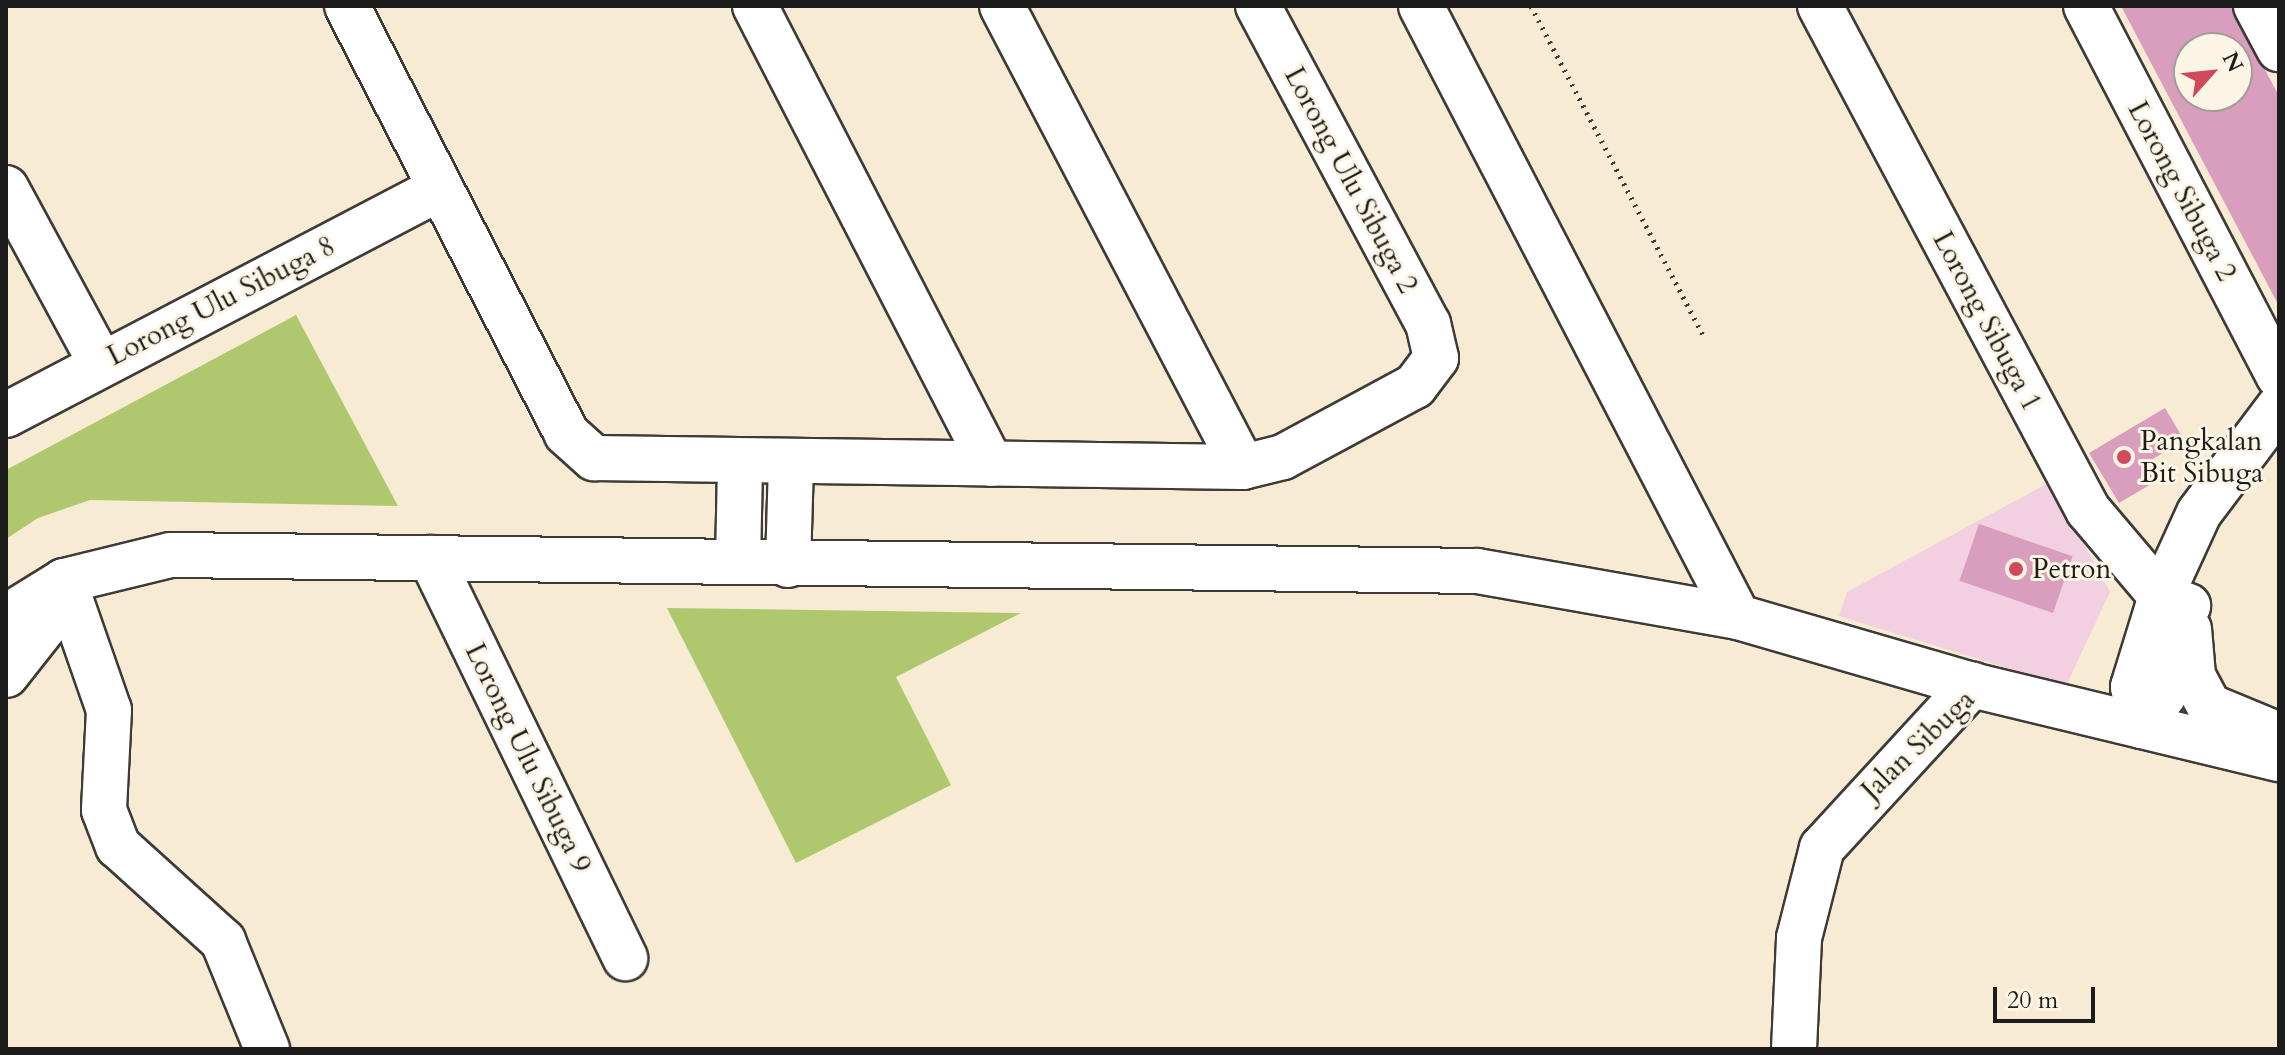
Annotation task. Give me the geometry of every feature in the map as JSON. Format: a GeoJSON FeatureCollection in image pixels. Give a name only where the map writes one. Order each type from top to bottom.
{"type":"FeatureCollection","features":[{"type":"Feature","properties":{"kind":"street"},"geometry":{"type":"LineString","coordinates":[[347,6],[438,189],[577,447],[615,462],[1243,467],[1002,6]]}},
{"type":"Feature","properties":{"kind":"street"},"geometry":{"type":"LineString","coordinates":[[755,6],[991,464]]}},
{"type":"Feature","properties":{"kind":"street","name":"Lorong Ulu Sibuga 2"},"geometry":{"type":"LineString","coordinates":[[1243,467],[1283,457],[1415,386],[1436,358],[1428,324],[1258,6]]}},
{"type":"Feature","properties":{"kind":"street"},"geometry":{"type":"LineString","coordinates":[[1421,6],[1738,617]]}},
{"type":"Feature","properties":{"kind":"street","name":"Lorong Sibuga 1"},"geometry":{"type":"LineString","coordinates":[[1820,6],[2076,491],[2111,545],[2174,601]]}},
{"type":"Feature","properties":{"kind":"street","name":"Lorong Sibuga 2"},"geometry":{"type":"LineString","coordinates":[[2086,6],[2279,376]]}},
{"type":"Feature","properties":{"kind":"street"},"geometry":{"type":"LineString","coordinates":[[2256,6],[2279,49]]}},
{"type":"Feature","properties":{"kind":"street"},"geometry":{"type":"LineString","coordinates":[[6,188],[101,364]]}},
{"type":"Feature","properties":{"kind":"street","name":"Lorong Ulu Sibuga 8"},"geometry":{"type":"LineString","coordinates":[[6,415],[438,189]]}},
{"type":"Feature","properties":{"kind":"street"},"geometry":{"type":"LineString","coordinates":[[2142,726],[2164,695],[2174,601],[2226,479],[2279,407]]}},
{"type":"Feature","properties":{"kind":"street"},"geometry":{"type":"LineString","coordinates":[[738,562],[740,463]]}},
{"type":"Feature","properties":{"kind":"street"},"geometry":{"type":"LineString","coordinates":[[788,565],[791,463]]}},
{"type":"Feature","properties":{"kind":"street"},"geometry":{"type":"LineString","coordinates":[[6,617],[67,588],[171,555],[788,565],[1477,571],[1738,617],[1972,685]]}},
{"type":"Feature","properties":{"kind":"street","name":"Lorong Ulu Sibuga 9"},"geometry":{"type":"LineString","coordinates":[[431,558],[625,958]]}},
{"type":"Feature","properties":{"kind":"street"},"geometry":{"type":"LineString","coordinates":[[6,675],[67,588]]}},
{"type":"Feature","properties":{"kind":"street"},"geometry":{"type":"LineString","coordinates":[[67,588],[109,710],[104,810],[118,846],[223,941],[267,1049]]}},
{"type":"Feature","properties":{"kind":"street"},"geometry":{"type":"LineString","coordinates":[[2174,601],[2198,691],[2224,715],[2279,735]]}},
{"type":"Feature","properties":{"kind":"street","name":"Jalan Sibuga"},"geometry":{"type":"LineString","coordinates":[[1794,1049],[1799,938],[1822,848],[1972,685],[2279,759]]}},
{"type":"Feature","properties":{"kind":"path"},"geometry":{"type":"LineString","coordinates":[[1531,6],[1703,335]]}},
{"type":"Feature","properties":{"kind":"shaded area"},"geometry":{"type":"Polygon","coordinates":[[[2050,482],[2110,592],[2066,686],[1839,616],[1847,592],[2050,482]]]}},
{"type":"Feature","properties":{"kind":"green space"},"geometry":{"type":"Polygon","coordinates":[[[296,315],[398,506],[90,500],[38,518],[6,539],[6,470],[296,315]]]}},
{"type":"Feature","properties":{"kind":"green space"},"geometry":{"type":"Polygon","coordinates":[[[667,608],[1021,613],[896,677],[951,785],[796,863],[667,608]]]}},
{"type":"Feature","properties":{"kind":"building"},"geometry":{"type":"Polygon","coordinates":[[[2121,6],[2231,6],[2245,32],[2173,32],[2173,105],[2121,6]]]}},
{"type":"Feature","properties":{"kind":"building"},"geometry":{"type":"Polygon","coordinates":[[[2253,47],[2279,96],[2279,306],[2177,112],[2253,112],[2253,47]]]}},
{"type":"Feature","properties":{"kind":"building","name":"Pangkalan Bit Sibuga"},"geometry":{"type":"Polygon","coordinates":[[[2165,408],[2184,440],[2148,462],[2158,480],[2119,503],[2089,453],[2165,408]]]}},
{"type":"Feature","properties":{"kind":"building","name":"Petron"},"geometry":{"type":"Polygon","coordinates":[[[1979,524],[2073,556],[2053,613],[1959,581],[1979,524]]]}},
{"type":"Feature","properties":{"kind":"place","name":"Pangkalan Bit Sibuga"},"geometry":{"type":"Point","coordinates":[2124,457]}},
{"type":"Feature","properties":{"kind":"place","name":"Petron"},"geometry":{"type":"Point","coordinates":[2016,569]}}]}
